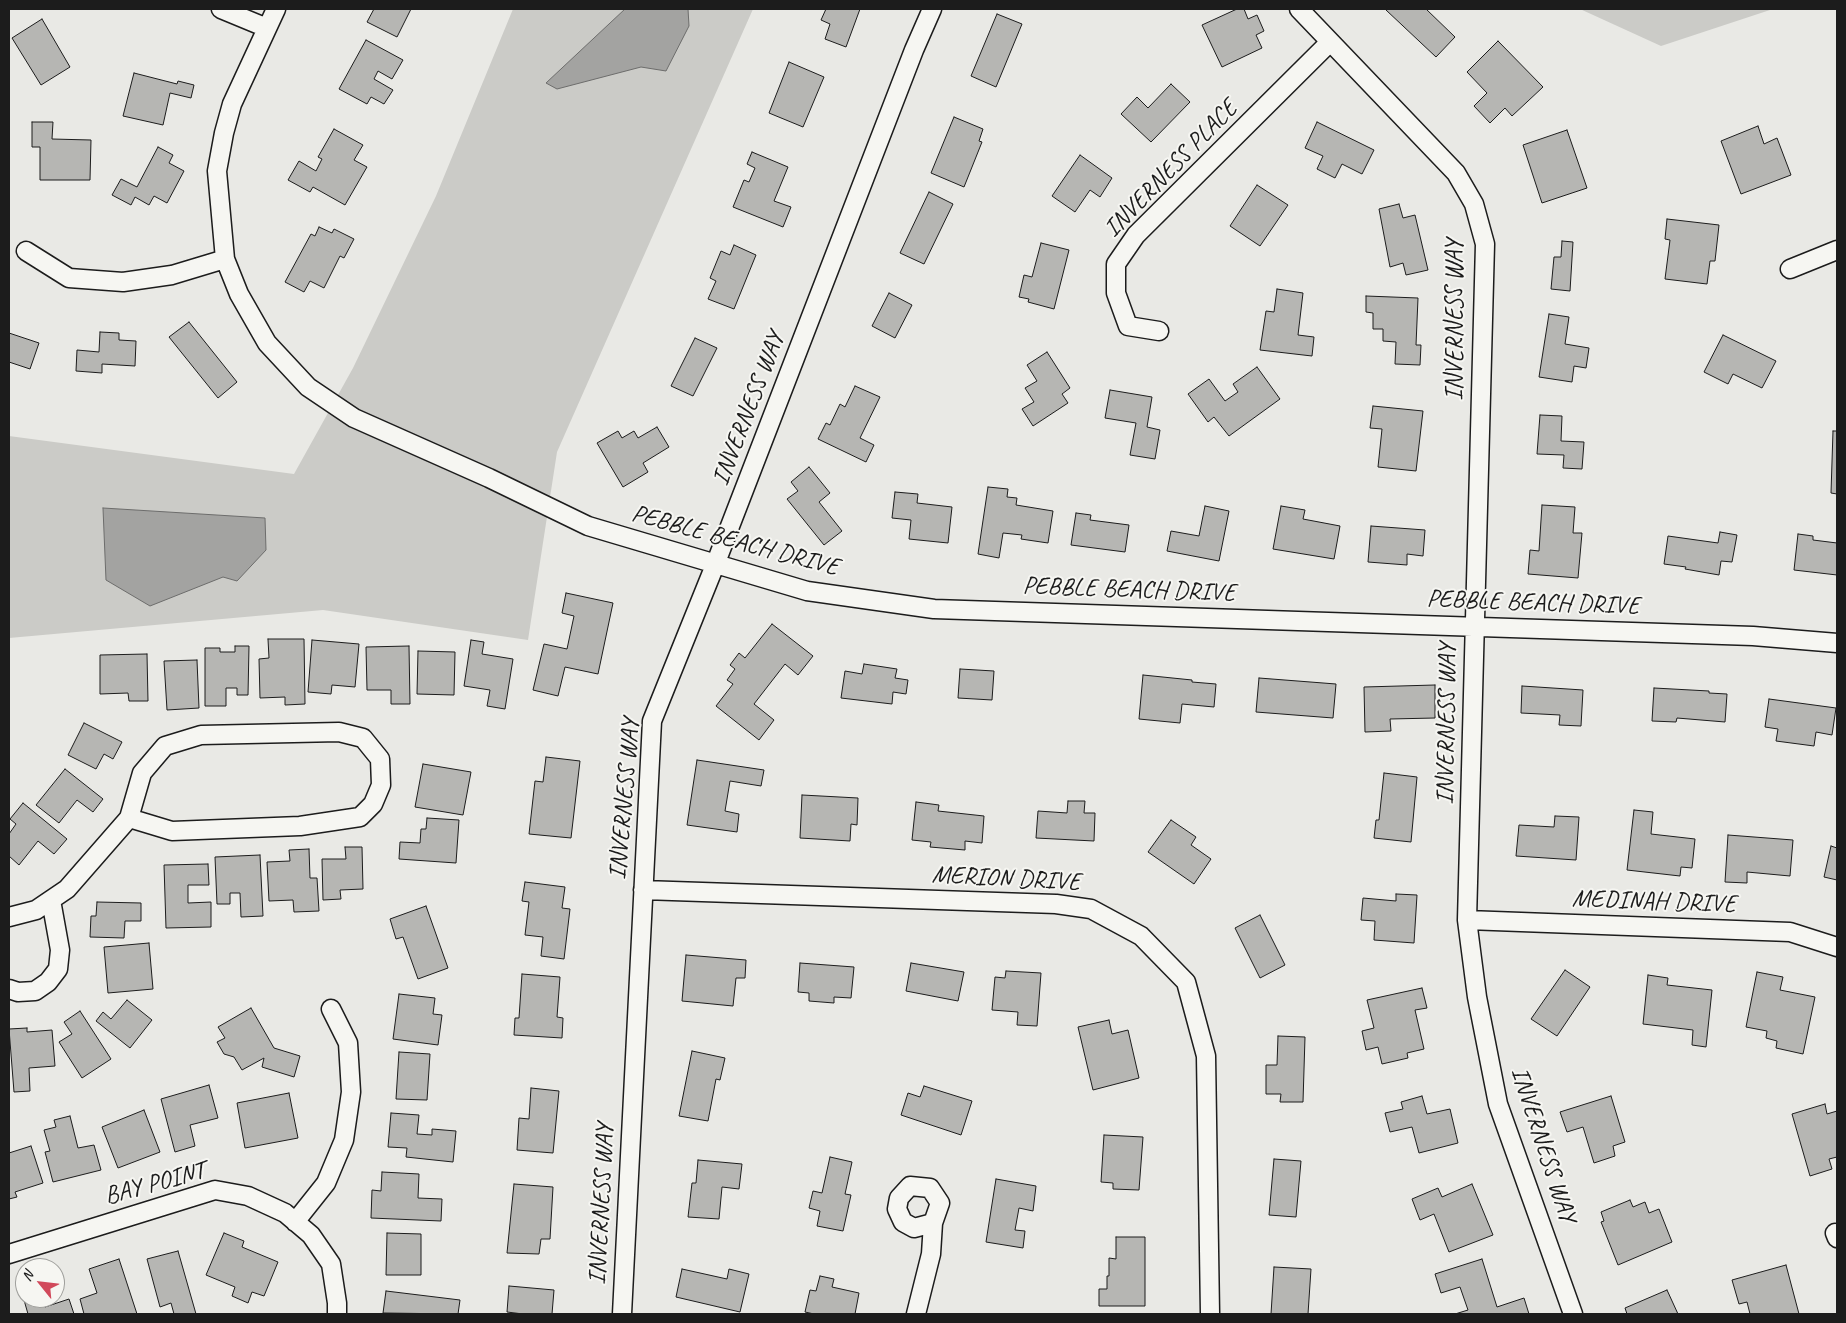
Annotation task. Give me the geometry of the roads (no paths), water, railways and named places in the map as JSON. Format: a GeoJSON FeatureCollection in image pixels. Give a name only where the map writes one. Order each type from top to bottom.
{"type":"FeatureCollection","features":[{"type":"Feature","properties":{"kind":"street"},"geometry":{"type":"LineString","coordinates":[[220,9],[267,28]]}},
{"type":"Feature","properties":{"kind":"street","name":"PEBBLE BEACH DRIVE"},"geometry":{"type":"LineString","coordinates":[[276,9],[232,104],[217,171],[225,260],[239,294],[267,343],[308,387],[354,418],[489,478],[588,526],[807,591],[934,608],[1753,636],[1837,643]]}},
{"type":"Feature","properties":{"kind":"street","name":"INVERNESS WAY"},"geometry":{"type":"LineString","coordinates":[[622,1314],[652,721],[715,565],[914,50],[932,9]]}},
{"type":"Feature","properties":{"kind":"street","name":"INVERNESS WAY"},"geometry":{"type":"LineString","coordinates":[[1299,9],[1456,173],[1474,204],[1485,244],[1467,920],[1477,997],[1498,1104],[1573,1314]]}},
{"type":"Feature","properties":{"kind":"street","name":"INVERNESS PLACE"},"geometry":{"type":"LineString","coordinates":[[1159,331],[1128,326],[1116,293],[1116,264],[1136,235],[1330,42]]}},
{"type":"Feature","properties":{"kind":"street"},"geometry":{"type":"LineString","coordinates":[[1790,269],[1837,250]]}},
{"type":"Feature","properties":{"kind":"street"},"geometry":{"type":"LineString","coordinates":[[26,252],[69,278],[123,282],[172,275],[225,260]]}},
{"type":"Feature","properties":{"kind":"street"},"geometry":{"type":"LineString","coordinates":[[9,917],[36,910],[67,889],[129,818],[142,773],[165,746],[201,735],[339,732],[363,738],[380,758],[380,785],[373,804],[360,817],[300,826],[172,831],[129,818]]}},
{"type":"Feature","properties":{"kind":"street","name":"MERION DRIVE"},"geometry":{"type":"LineString","coordinates":[[643,890],[1056,904],[1091,909],[1141,936],[1186,982],[1206,1056],[1210,1314]]}},
{"type":"Feature","properties":{"kind":"street"},"geometry":{"type":"LineString","coordinates":[[9,989],[18,992],[35,991],[48,982],[58,969],[60,950],[51,900]]}},
{"type":"Feature","properties":{"kind":"street","name":"MEDINAH DRIVE"},"geometry":{"type":"LineString","coordinates":[[1467,920],[1790,932],[1837,947]]}},
{"type":"Feature","properties":{"kind":"street"},"geometry":{"type":"LineString","coordinates":[[296,1222],[326,1183],[344,1140],[351,1092],[348,1043],[331,1009]]}},
{"type":"Feature","properties":{"kind":"street","name":"BAY POINT"},"geometry":{"type":"LineString","coordinates":[[9,1254],[215,1190],[248,1196],[285,1213],[311,1235],[331,1264],[337,1314]]}},
{"type":"Feature","properties":{"kind":"street"},"geometry":{"type":"LineString","coordinates":[[916,1314],[931,1254],[933,1223]]}}]}
